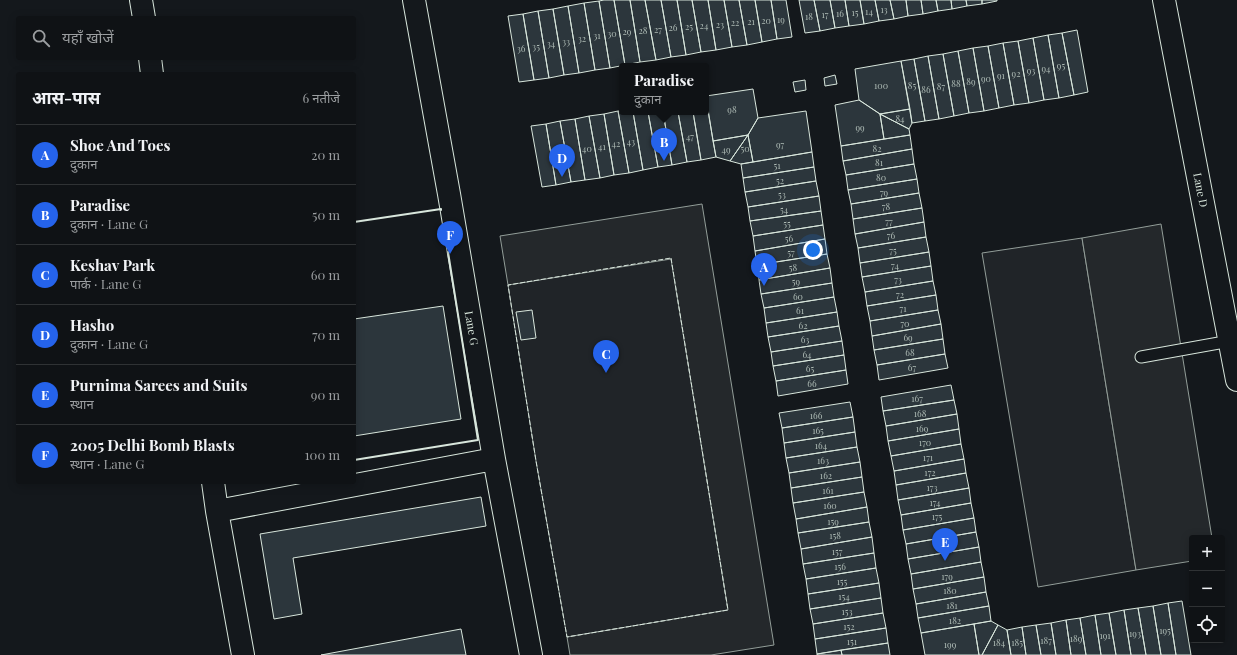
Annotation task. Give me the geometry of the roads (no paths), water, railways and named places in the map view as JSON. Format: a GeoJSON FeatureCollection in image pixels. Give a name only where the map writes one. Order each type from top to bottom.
{"type":"FeatureCollection","features":[{"type":"Feature","properties":{"kind":"street"},"geometry":{"type":"LineString","coordinates":[[141,0],[144,16]]}},
{"type":"Feature","properties":{"kind":"street","name":"Lane G"},"geometry":{"type":"LineString","coordinates":[[414,0],[494,459],[531,655]]}},
{"type":"Feature","properties":{"kind":"street","name":"Lane D"},"geometry":{"type":"LineString","coordinates":[[1164,0],[1237,380]]}},
{"type":"Feature","properties":{"kind":"street"},"geometry":{"type":"LineString","coordinates":[[150,60],[152,72]]}},
{"type":"Feature","properties":{"kind":"street"},"geometry":{"type":"LineString","coordinates":[[217,511],[494,459]]}},
{"type":"Feature","properties":{"kind":"street"},"geometry":{"type":"LineString","coordinates":[[213,484],[243,655]]}},
{"type":"Feature","properties":{"kind":"lane"},"geometry":{"type":"LineString","coordinates":[[1141,357],[1230,341]]}},
{"type":"Feature","properties":{"kind":"place","name":"Paradise"},"geometry":{"type":"Point","coordinates":[664,161]}},
{"type":"Feature","properties":{"kind":"place","name":"Hasho"},"geometry":{"type":"Point","coordinates":[562,177]}},
{"type":"Feature","properties":{"kind":"place","name":"2005 Delhi Bomb Blasts"},"geometry":{"type":"Point","coordinates":[450,254]}},
{"type":"Feature","properties":{"kind":"place","name":"Shoe And Toes"},"geometry":{"type":"Point","coordinates":[764,286]}},
{"type":"Feature","properties":{"kind":"place","name":"Keshav Park"},"geometry":{"type":"Point","coordinates":[606,373]}},
{"type":"Feature","properties":{"kind":"place","name":"Purnima Sarees and Suits"},"geometry":{"type":"Point","coordinates":[945,561]}}]}
